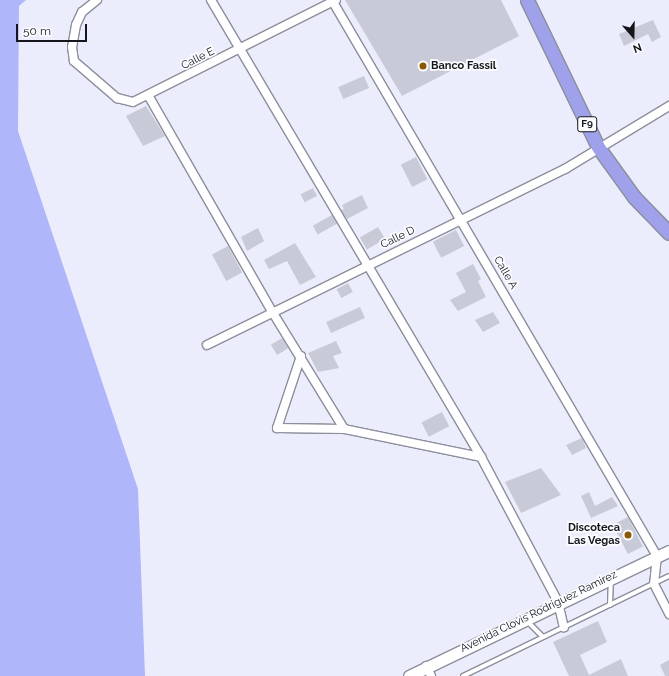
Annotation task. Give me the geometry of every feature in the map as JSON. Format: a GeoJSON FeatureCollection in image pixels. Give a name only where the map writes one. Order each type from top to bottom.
{"type":"FeatureCollection","features":[{"type":"Feature","properties":{"kind":"highway","name":"F9"},"geometry":{"type":"LineString","coordinates":[[527,0],[598,147],[634,197],[669,233]]}},
{"type":"Feature","properties":{"kind":"main road","name":"Avenida Clovis Rodriguez Ramirez"},"geometry":{"type":"LineString","coordinates":[[409,676],[429,671],[524,618],[669,551]]}},
{"type":"Feature","properties":{"kind":"street","name":"Calle E"},"geometry":{"type":"LineString","coordinates":[[97,0],[82,12],[76,25],[72,47],[74,61],[117,98],[134,102],[335,1]]}},
{"type":"Feature","properties":{"kind":"street"},"geometry":{"type":"LineString","coordinates":[[212,0],[481,457],[558,602],[564,627]]}},
{"type":"Feature","properties":{"kind":"street","name":"Calle A"},"geometry":{"type":"LineString","coordinates":[[335,1],[657,556]]}},
{"type":"Feature","properties":{"kind":"street"},"geometry":{"type":"LineString","coordinates":[[148,95],[273,313],[344,429]]}},
{"type":"Feature","properties":{"kind":"street","name":"Calle D"},"geometry":{"type":"LineString","coordinates":[[207,345],[565,169],[598,147],[669,106]]}},
{"type":"Feature","properties":{"kind":"street"},"geometry":{"type":"LineString","coordinates":[[300,356],[277,428],[344,429],[481,457]]}},
{"type":"Feature","properties":{"kind":"street"},"geometry":{"type":"LineString","coordinates":[[657,556],[654,584],[669,614]]}},
{"type":"Feature","properties":{"kind":"lane"},"geometry":{"type":"LineString","coordinates":[[463,676],[669,576]]}},
{"type":"Feature","properties":{"kind":"lane"},"geometry":{"type":"LineString","coordinates":[[610,605],[611,578]]}},
{"type":"Feature","properties":{"kind":"lane"},"geometry":{"type":"LineString","coordinates":[[524,618],[543,638]]}},
{"type":"Feature","properties":{"kind":"lane"},"geometry":{"type":"LineString","coordinates":[[419,676],[429,671]]}},
{"type":"Feature","properties":{"kind":"shaded area"},"geometry":{"type":"Polygon","coordinates":[[[0,0],[26,0],[19,6],[18,131],[138,489],[145,676],[0,676],[0,0]]]}},
{"type":"Feature","properties":{"kind":"building","name":"Banco Fassil"},"geometry":{"type":"Polygon","coordinates":[[[345,0],[501,0],[519,36],[402,96],[345,0]]]}},
{"type":"Feature","properties":{"kind":"building"},"geometry":{"type":"Polygon","coordinates":[[[653,20],[661,37],[652,42],[648,34],[624,46],[619,34],[653,20]]]}},
{"type":"Feature","properties":{"kind":"building"},"geometry":{"type":"Polygon","coordinates":[[[364,76],[369,88],[343,99],[338,87],[364,76]]]}},
{"type":"Feature","properties":{"kind":"building"},"geometry":{"type":"Polygon","coordinates":[[[146,106],[165,136],[143,146],[126,116],[146,106]]]}},
{"type":"Feature","properties":{"kind":"building"},"geometry":{"type":"Polygon","coordinates":[[[416,157],[427,179],[412,187],[401,165],[416,157]]]}},
{"type":"Feature","properties":{"kind":"building"},"geometry":{"type":"Polygon","coordinates":[[[313,188],[317,196],[305,202],[301,194],[313,188]]]}},
{"type":"Feature","properties":{"kind":"building"},"geometry":{"type":"Polygon","coordinates":[[[362,195],[368,208],[347,219],[341,210],[344,209],[342,205],[362,195]]]}},
{"type":"Feature","properties":{"kind":"building"},"geometry":{"type":"Polygon","coordinates":[[[332,215],[337,224],[318,234],[313,226],[332,215]]]}},
{"type":"Feature","properties":{"kind":"building"},"geometry":{"type":"Polygon","coordinates":[[[378,227],[385,239],[367,250],[360,237],[378,227]]]}},
{"type":"Feature","properties":{"kind":"building"},"geometry":{"type":"Polygon","coordinates":[[[258,228],[264,241],[247,251],[241,237],[258,228]]]}},
{"type":"Feature","properties":{"kind":"building"},"geometry":{"type":"Polygon","coordinates":[[[456,230],[464,246],[441,258],[433,242],[456,230]]]}},
{"type":"Feature","properties":{"kind":"building"},"geometry":{"type":"Polygon","coordinates":[[[295,243],[316,277],[300,285],[287,261],[269,269],[264,260],[295,243]]]}},
{"type":"Feature","properties":{"kind":"building"},"geometry":{"type":"Polygon","coordinates":[[[228,246],[242,272],[226,281],[212,254],[228,246]]]}},
{"type":"Feature","properties":{"kind":"building"},"geometry":{"type":"Polygon","coordinates":[[[473,264],[481,279],[478,281],[486,297],[458,311],[450,300],[466,292],[456,273],[473,264]]]}},
{"type":"Feature","properties":{"kind":"building"},"geometry":{"type":"Polygon","coordinates":[[[348,283],[353,292],[341,298],[337,289],[348,283]]]}},
{"type":"Feature","properties":{"kind":"building"},"geometry":{"type":"Polygon","coordinates":[[[360,307],[365,318],[331,333],[326,322],[360,307]]]}},
{"type":"Feature","properties":{"kind":"building"},"geometry":{"type":"Polygon","coordinates":[[[493,312],[500,323],[483,332],[475,320],[493,312]]]}},
{"type":"Feature","properties":{"kind":"building"},"geometry":{"type":"Polygon","coordinates":[[[282,338],[288,348],[277,355],[271,345],[282,338]]]}},
{"type":"Feature","properties":{"kind":"building"},"geometry":{"type":"Polygon","coordinates":[[[336,341],[342,353],[333,356],[339,368],[318,372],[308,353],[336,341]]]}},
{"type":"Feature","properties":{"kind":"building"},"geometry":{"type":"Polygon","coordinates":[[[442,412],[449,426],[429,437],[422,422],[442,412]]]}},
{"type":"Feature","properties":{"kind":"building"},"geometry":{"type":"Polygon","coordinates":[[[582,438],[586,448],[572,455],[566,445],[582,438]]]}},
{"type":"Feature","properties":{"kind":"building"},"geometry":{"type":"Polygon","coordinates":[[[541,468],[561,495],[521,513],[505,482],[541,468]]]}},
{"type":"Feature","properties":{"kind":"building"},"geometry":{"type":"Polygon","coordinates":[[[589,492],[595,506],[612,497],[618,506],[591,518],[581,496],[589,492]]]}},
{"type":"Feature","properties":{"kind":"building","name":"Discoteca Las Vegas"},"geometry":{"type":"Polygon","coordinates":[[[628,517],[643,546],[628,554],[613,525],[628,517]]]}},
{"type":"Feature","properties":{"kind":"building"},"geometry":{"type":"Polygon","coordinates":[[[598,621],[607,642],[580,655],[589,675],[621,659],[628,676],[569,676],[553,642],[598,621]]]}},
{"type":"Feature","properties":{"kind":"building"},"geometry":{"type":"Polygon","coordinates":[[[669,660],[669,676],[665,676],[660,665],[669,660]]]}},
{"type":"Feature","properties":{"kind":"place","name":"Banco Fassil"},"geometry":{"type":"Point","coordinates":[423,66]}},
{"type":"Feature","properties":{"kind":"place","name":"Discoteca Las Vegas"},"geometry":{"type":"Point","coordinates":[628,535]}}]}
